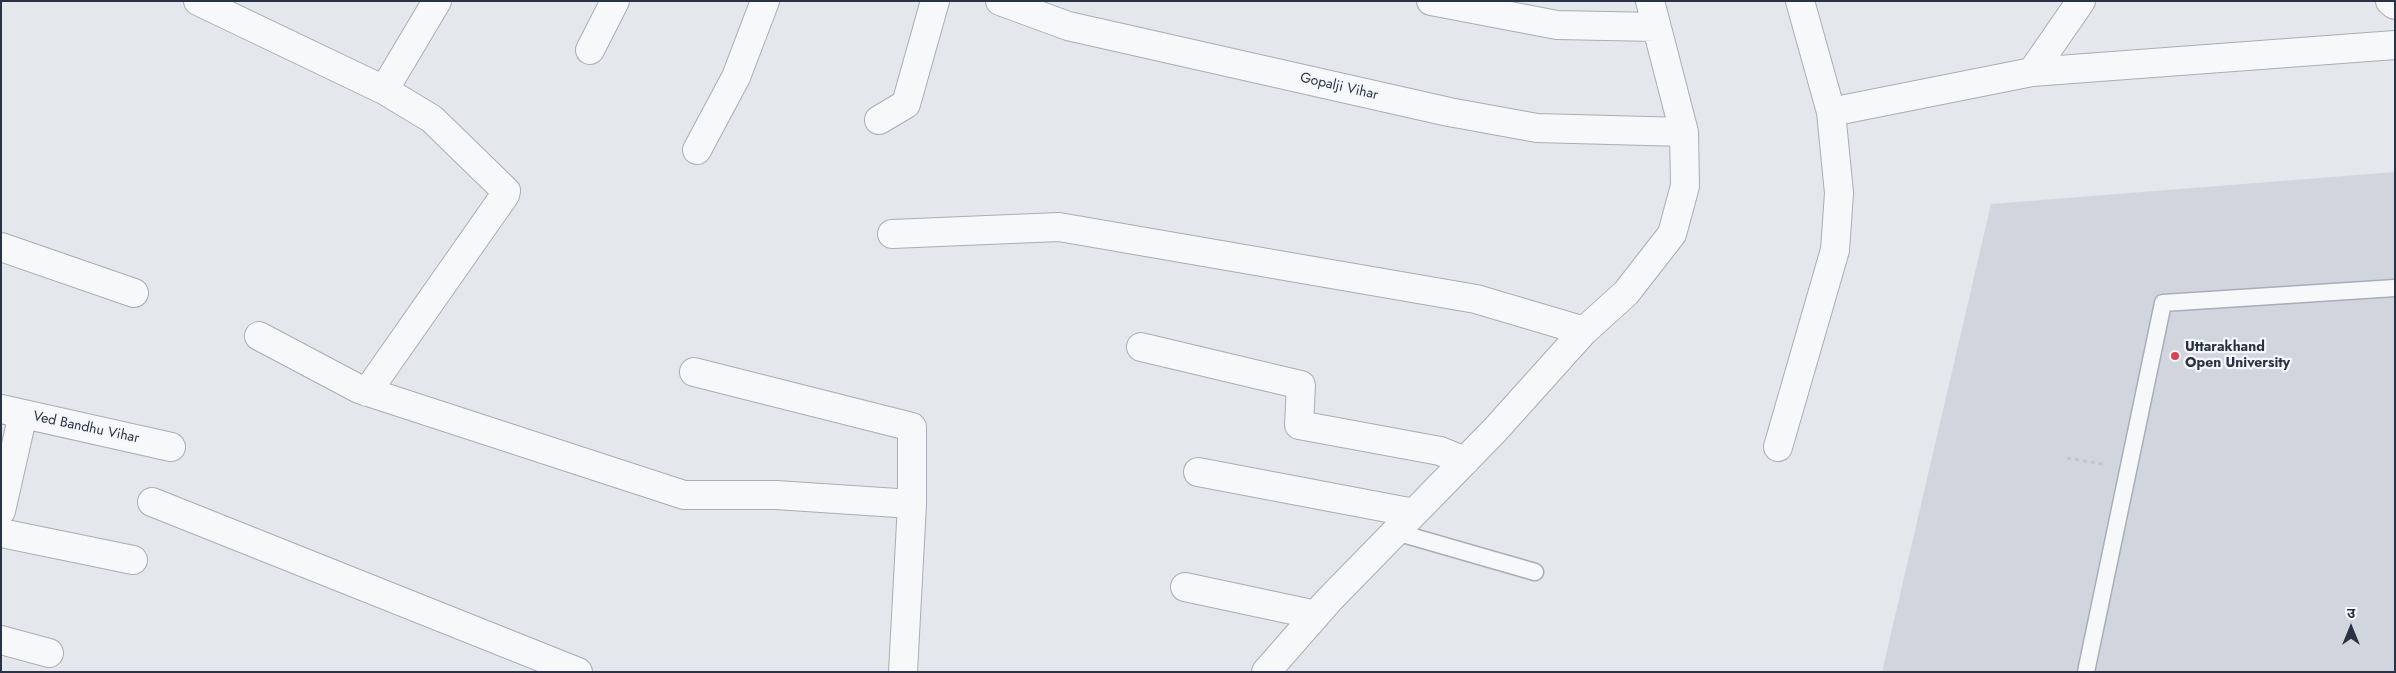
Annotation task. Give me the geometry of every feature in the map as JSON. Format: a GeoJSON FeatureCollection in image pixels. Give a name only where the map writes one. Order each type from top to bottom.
{"type":"FeatureCollection","features":[{"type":"Feature","properties":{"kind":"street"},"geometry":{"type":"LineString","coordinates":[[198,1],[384,90],[432,118],[506,191],[367,392]]}},
{"type":"Feature","properties":{"kind":"street"},"geometry":{"type":"LineString","coordinates":[[384,90],[437,1]]}},
{"type":"Feature","properties":{"kind":"street"},"geometry":{"type":"LineString","coordinates":[[590,50],[615,1]]}},
{"type":"Feature","properties":{"kind":"street"},"geometry":{"type":"LineString","coordinates":[[697,150],[736,77],[765,1]]}},
{"type":"Feature","properties":{"kind":"street"},"geometry":{"type":"LineString","coordinates":[[879,120],[906,104],[936,1]]}},
{"type":"Feature","properties":{"kind":"street","name":"Gopalji Vihar"},"geometry":{"type":"LineString","coordinates":[[1000,1],[1068,26],[1450,112],[1537,128],[1684,132]]}},
{"type":"Feature","properties":{"kind":"street"},"geometry":{"type":"LineString","coordinates":[[1266,672],[1316,614],[1495,430],[1584,331],[1626,292],[1672,234],[1685,186],[1684,132],[1653,14],[1557,25],[1431,1]]}},
{"type":"Feature","properties":{"kind":"street"},"geometry":{"type":"LineString","coordinates":[[1778,447],[1835,250],[1839,193],[1831,112],[1800,1]]}},
{"type":"Feature","properties":{"kind":"street"},"geometry":{"type":"LineString","coordinates":[[2032,72],[2081,1]]}},
{"type":"Feature","properties":{"kind":"street"},"geometry":{"type":"LineString","coordinates":[[2390,1],[2395,5]]}},
{"type":"Feature","properties":{"kind":"street"},"geometry":{"type":"LineString","coordinates":[[1831,112],[2032,72],[2395,45]]}},
{"type":"Feature","properties":{"kind":"street"},"geometry":{"type":"LineString","coordinates":[[892,234],[1059,227],[1476,299],[1584,331]]}},
{"type":"Feature","properties":{"kind":"street"},"geometry":{"type":"LineString","coordinates":[[1,247],[134,292]]}},
{"type":"Feature","properties":{"kind":"street"},"geometry":{"type":"LineString","coordinates":[[259,336],[367,392],[684,495],[776,495],[912,504]]}},
{"type":"Feature","properties":{"kind":"street"},"geometry":{"type":"LineString","coordinates":[[1141,347],[1301,385],[1299,425],[1440,451],[1465,461]]}},
{"type":"Feature","properties":{"kind":"street"},"geometry":{"type":"LineString","coordinates":[[694,372],[912,427],[912,504],[903,672]]}},
{"type":"Feature","properties":{"kind":"street"},"geometry":{"type":"LineString","coordinates":[[1,511],[12,412]]}},
{"type":"Feature","properties":{"kind":"street","name":"Ved Bandhu Vihar"},"geometry":{"type":"LineString","coordinates":[[12,412],[171,447]]}},
{"type":"Feature","properties":{"kind":"street"},"geometry":{"type":"LineString","coordinates":[[1198,472],[1414,513]]}},
{"type":"Feature","properties":{"kind":"street"},"geometry":{"type":"LineString","coordinates":[[152,502],[578,672]]}},
{"type":"Feature","properties":{"kind":"street"},"geometry":{"type":"LineString","coordinates":[[1,533],[134,560]]}},
{"type":"Feature","properties":{"kind":"street"},"geometry":{"type":"LineString","coordinates":[[1185,588],[1316,614]]}},
{"type":"Feature","properties":{"kind":"street"},"geometry":{"type":"LineString","coordinates":[[1,640],[49,653]]}},
{"type":"Feature","properties":{"kind":"lane"},"geometry":{"type":"LineString","coordinates":[[2086,672],[2163,303],[2395,288]]}},
{"type":"Feature","properties":{"kind":"lane"},"geometry":{"type":"LineString","coordinates":[[1396,532],[1535,572]]}},
{"type":"Feature","properties":{"kind":"path"},"geometry":{"type":"LineString","coordinates":[[2067,458],[2129,469]]}},
{"type":"Feature","properties":{"kind":"shaded area","name":"Uttarakhand Open University"},"geometry":{"type":"Polygon","coordinates":[[[2395,172],[2395,672],[1882,672],[1991,204],[2395,172]]]}},
{"type":"Feature","properties":{"kind":"place","name":"Uttarakhand Open University"},"geometry":{"type":"Point","coordinates":[2175,356]}}]}
